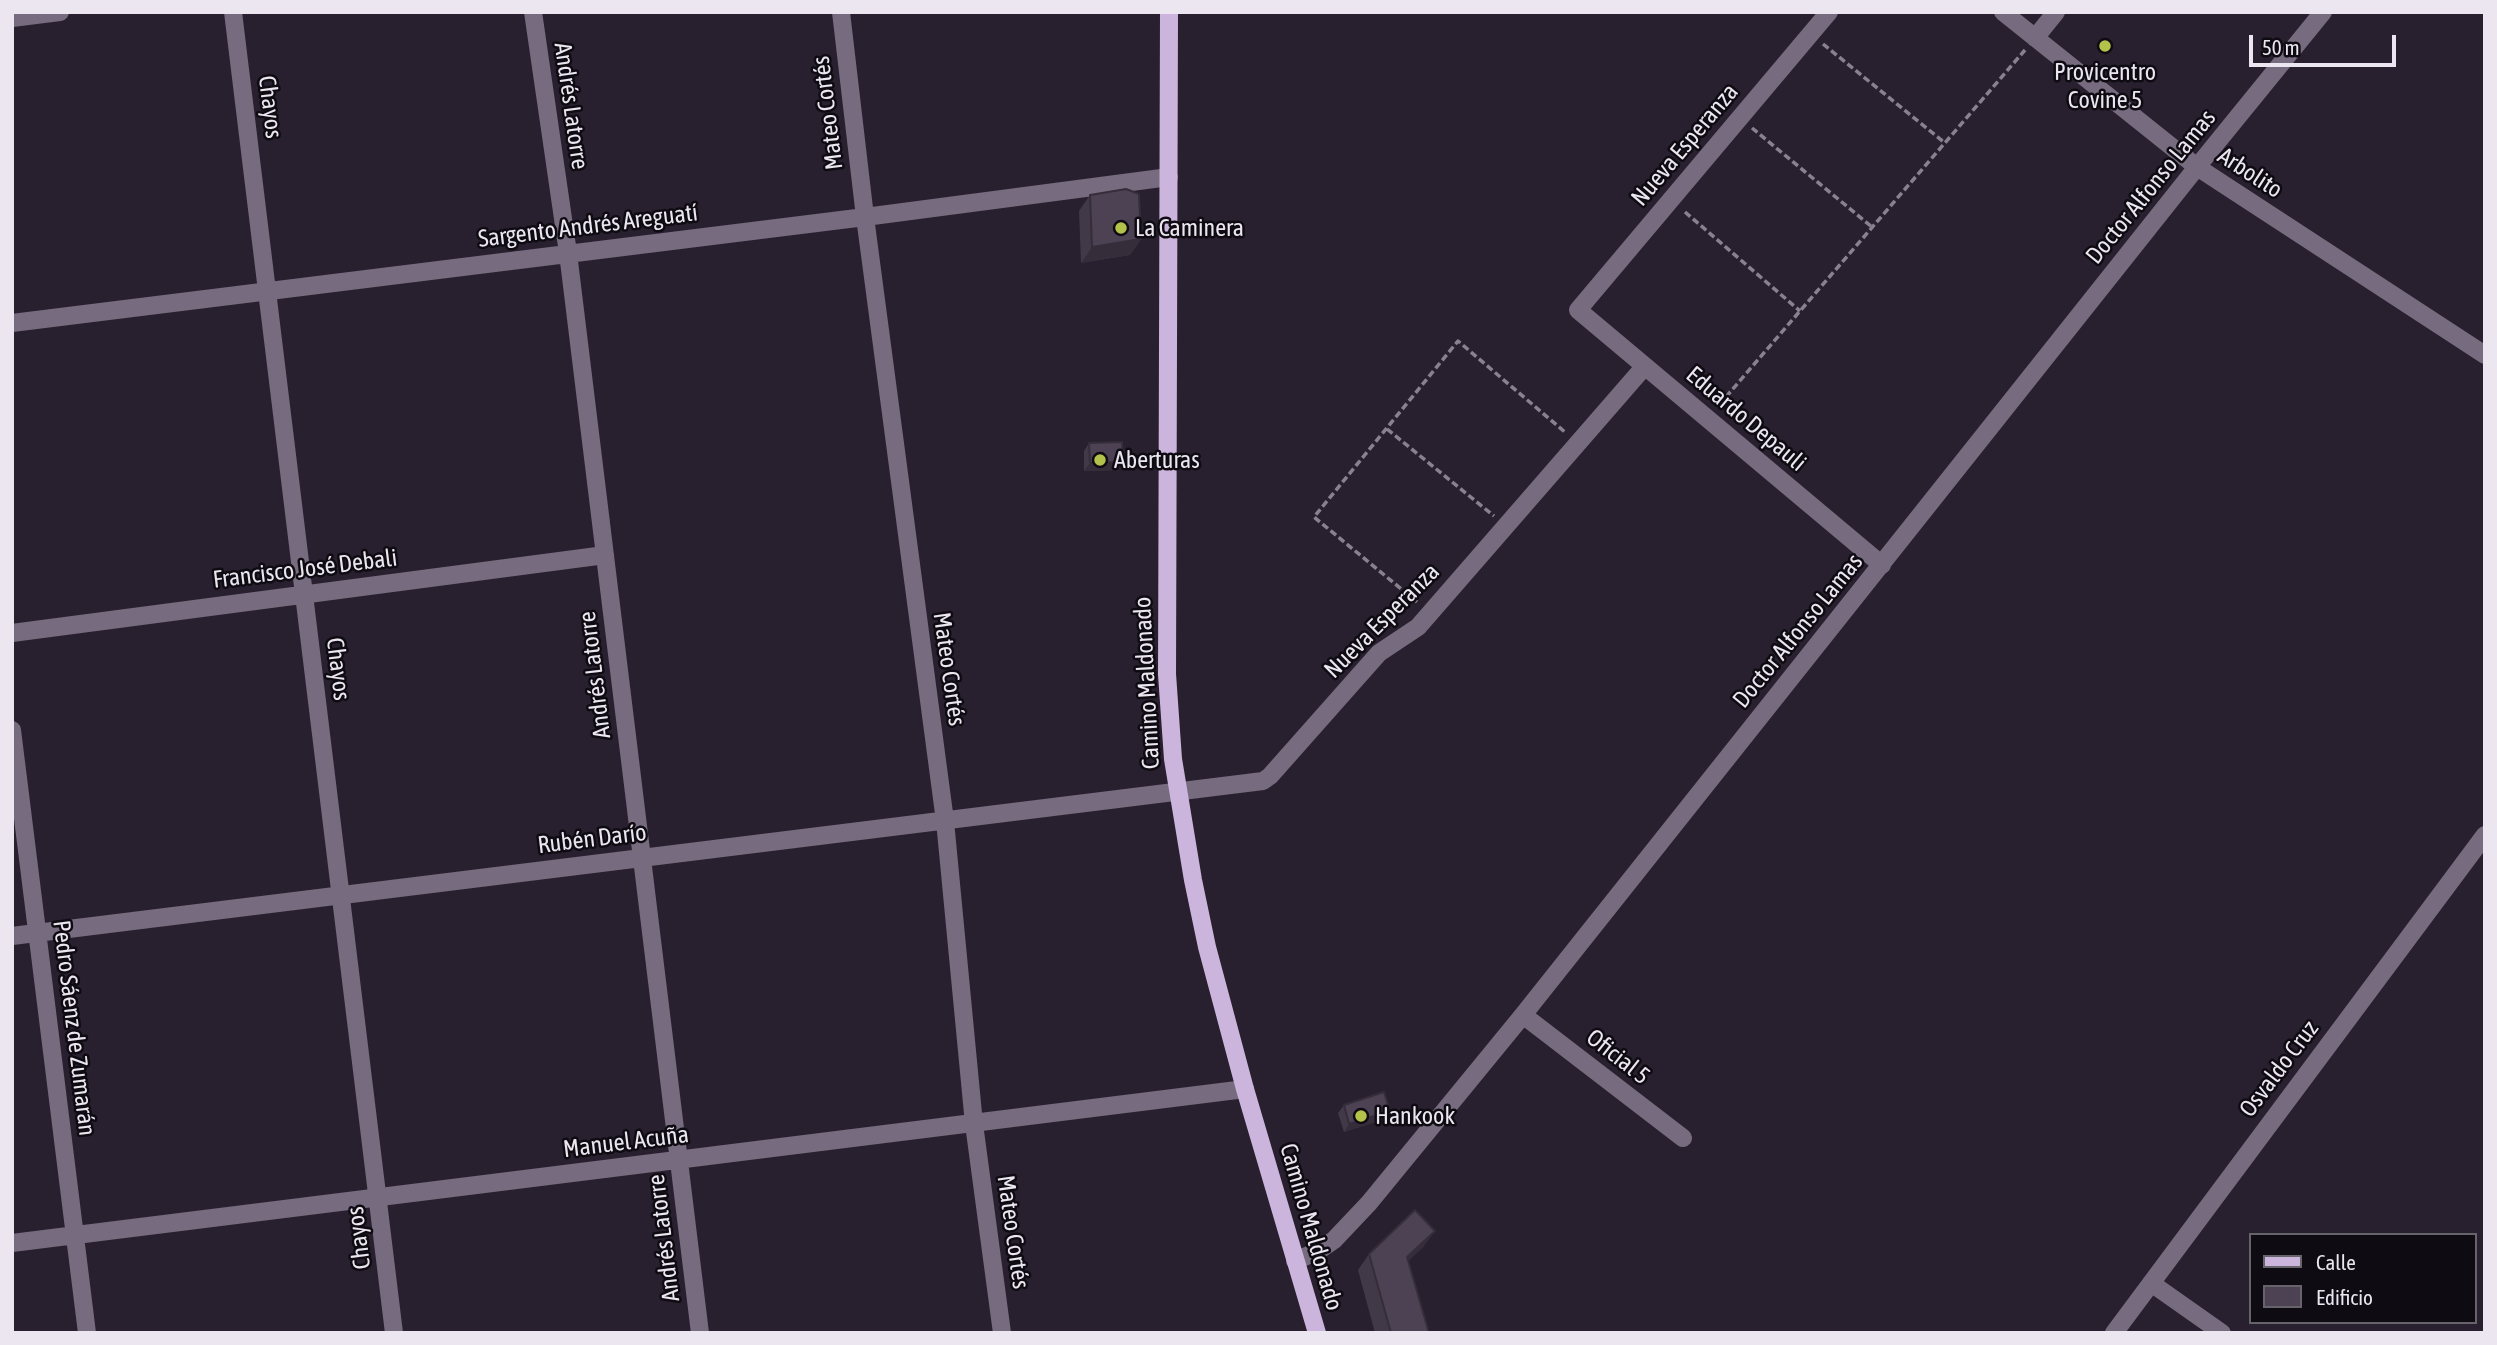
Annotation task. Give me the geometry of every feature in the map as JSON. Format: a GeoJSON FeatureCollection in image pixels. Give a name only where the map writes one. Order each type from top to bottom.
{"type":"FeatureCollection","features":[{"type":"Feature","properties":{"kind":"main road","name":"Camino Maldonado"},"geometry":{"type":"LineString","coordinates":[[1169,12],[1167,674],[1178,790],[1207,947],[1245,1089],[1317,1333]]}},
{"type":"Feature","properties":{"kind":"street"},"geometry":{"type":"LineString","coordinates":[[12,18],[60,12]]}},
{"type":"Feature","properties":{"kind":"street","name":"Chayos"},"geometry":{"type":"LineString","coordinates":[[233,12],[394,1333]]}},
{"type":"Feature","properties":{"kind":"street","name":"Andrés Latorre"},"geometry":{"type":"LineString","coordinates":[[533,12],[568,253],[700,1333]]}},
{"type":"Feature","properties":{"kind":"street","name":"Mateo Cortés"},"geometry":{"type":"LineString","coordinates":[[841,12],[865,217],[945,821],[974,1124],[1003,1333]]}},
{"type":"Feature","properties":{"kind":"street","name":"Nueva Esperanza"},"geometry":{"type":"LineString","coordinates":[[1578,310],[1829,12]]}},
{"type":"Feature","properties":{"kind":"street","name":"Arbolito"},"geometry":{"type":"LineString","coordinates":[[2003,12],[2197,167],[2485,355]]}},
{"type":"Feature","properties":{"kind":"street"},"geometry":{"type":"LineString","coordinates":[[2035,38],[2056,12]]}},
{"type":"Feature","properties":{"kind":"street","name":"Doctor Alfonso Lamas"},"geometry":{"type":"LineString","coordinates":[[1295,1261],[1334,1240],[1369,1203],[1523,1015],[2323,12]]}},
{"type":"Feature","properties":{"kind":"street","name":"Sargento Andrés Areguatí"},"geometry":{"type":"LineString","coordinates":[[12,323],[1169,177]]}},
{"type":"Feature","properties":{"kind":"street","name":"Eduardo Depauli"},"geometry":{"type":"LineString","coordinates":[[1578,310],[1882,565]]}},
{"type":"Feature","properties":{"kind":"street","name":"Nueva Esperanza"},"geometry":{"type":"LineString","coordinates":[[1178,790],[1254,784],[1270,776],[1379,653],[1418,628],[1645,366]]}},
{"type":"Feature","properties":{"kind":"street","name":"Francisco José Debali"},"geometry":{"type":"LineString","coordinates":[[12,633],[605,555]]}},
{"type":"Feature","properties":{"kind":"street","name":"Pedro Sáenz de Zumarán"},"geometry":{"type":"LineString","coordinates":[[12,730],[87,1333]]}},
{"type":"Feature","properties":{"kind":"street","name":"Rubén Darío"},"geometry":{"type":"LineString","coordinates":[[12,936],[1178,790]]}},
{"type":"Feature","properties":{"kind":"street","name":"Osvaldo Cruz"},"geometry":{"type":"LineString","coordinates":[[2114,1333],[2485,835]]}},
{"type":"Feature","properties":{"kind":"street","name":"Oficial 5"},"geometry":{"type":"LineString","coordinates":[[1523,1015],[1684,1138]]}},
{"type":"Feature","properties":{"kind":"street","name":"Manuel Acuña"},"geometry":{"type":"LineString","coordinates":[[12,1242],[1245,1089]]}},
{"type":"Feature","properties":{"kind":"street"},"geometry":{"type":"LineString","coordinates":[[2151,1283],[2222,1333]]}},
{"type":"Feature","properties":{"kind":"path"},"geometry":{"type":"LineString","coordinates":[[1811,33],[1945,143]]}},
{"type":"Feature","properties":{"kind":"path"},"geometry":{"type":"LineString","coordinates":[[1707,418],[2035,38]]}},
{"type":"Feature","properties":{"kind":"path"},"geometry":{"type":"LineString","coordinates":[[1740,118],[1872,228]]}},
{"type":"Feature","properties":{"kind":"path"},"geometry":{"type":"LineString","coordinates":[[1671,200],[1800,311]]}},
{"type":"Feature","properties":{"kind":"path"},"geometry":{"type":"LineString","coordinates":[[1430,613],[1314,517],[1458,341],[1578,444]]}},
{"type":"Feature","properties":{"kind":"path"},"geometry":{"type":"LineString","coordinates":[[1387,429],[1506,526]]}},
{"type":"Feature","properties":{"kind":"building"},"geometry":{"type":"Polygon","coordinates":[[[1126,189],[1139,194],[1141,239],[1092,247],[1090,195],[1126,189]]]}},
{"type":"Feature","properties":{"kind":"building"},"geometry":{"type":"Polygon","coordinates":[[[1122,442],[1123,462],[1090,463],[1089,443],[1122,442]]]}},
{"type":"Feature","properties":{"kind":"building"},"geometry":{"type":"Polygon","coordinates":[[[1384,1092],[1390,1111],[1349,1124],[1344,1105],[1384,1092]]]}},
{"type":"Feature","properties":{"kind":"building"},"geometry":{"type":"Polygon","coordinates":[[[1415,1210],[1435,1231],[1407,1257],[1429,1333],[1391,1333],[1369,1254],[1415,1210]]]}},
{"type":"Feature","properties":{"kind":"place","name":"Provicentro Covine 5"},"geometry":{"type":"Point","coordinates":[2105,46]}},
{"type":"Feature","properties":{"kind":"place","name":"La Caminera"},"geometry":{"type":"Point","coordinates":[1121,228]}},
{"type":"Feature","properties":{"kind":"place","name":"Aberturas"},"geometry":{"type":"Point","coordinates":[1100,460]}},
{"type":"Feature","properties":{"kind":"place","name":"Hankook"},"geometry":{"type":"Point","coordinates":[1361,1116]}}]}
